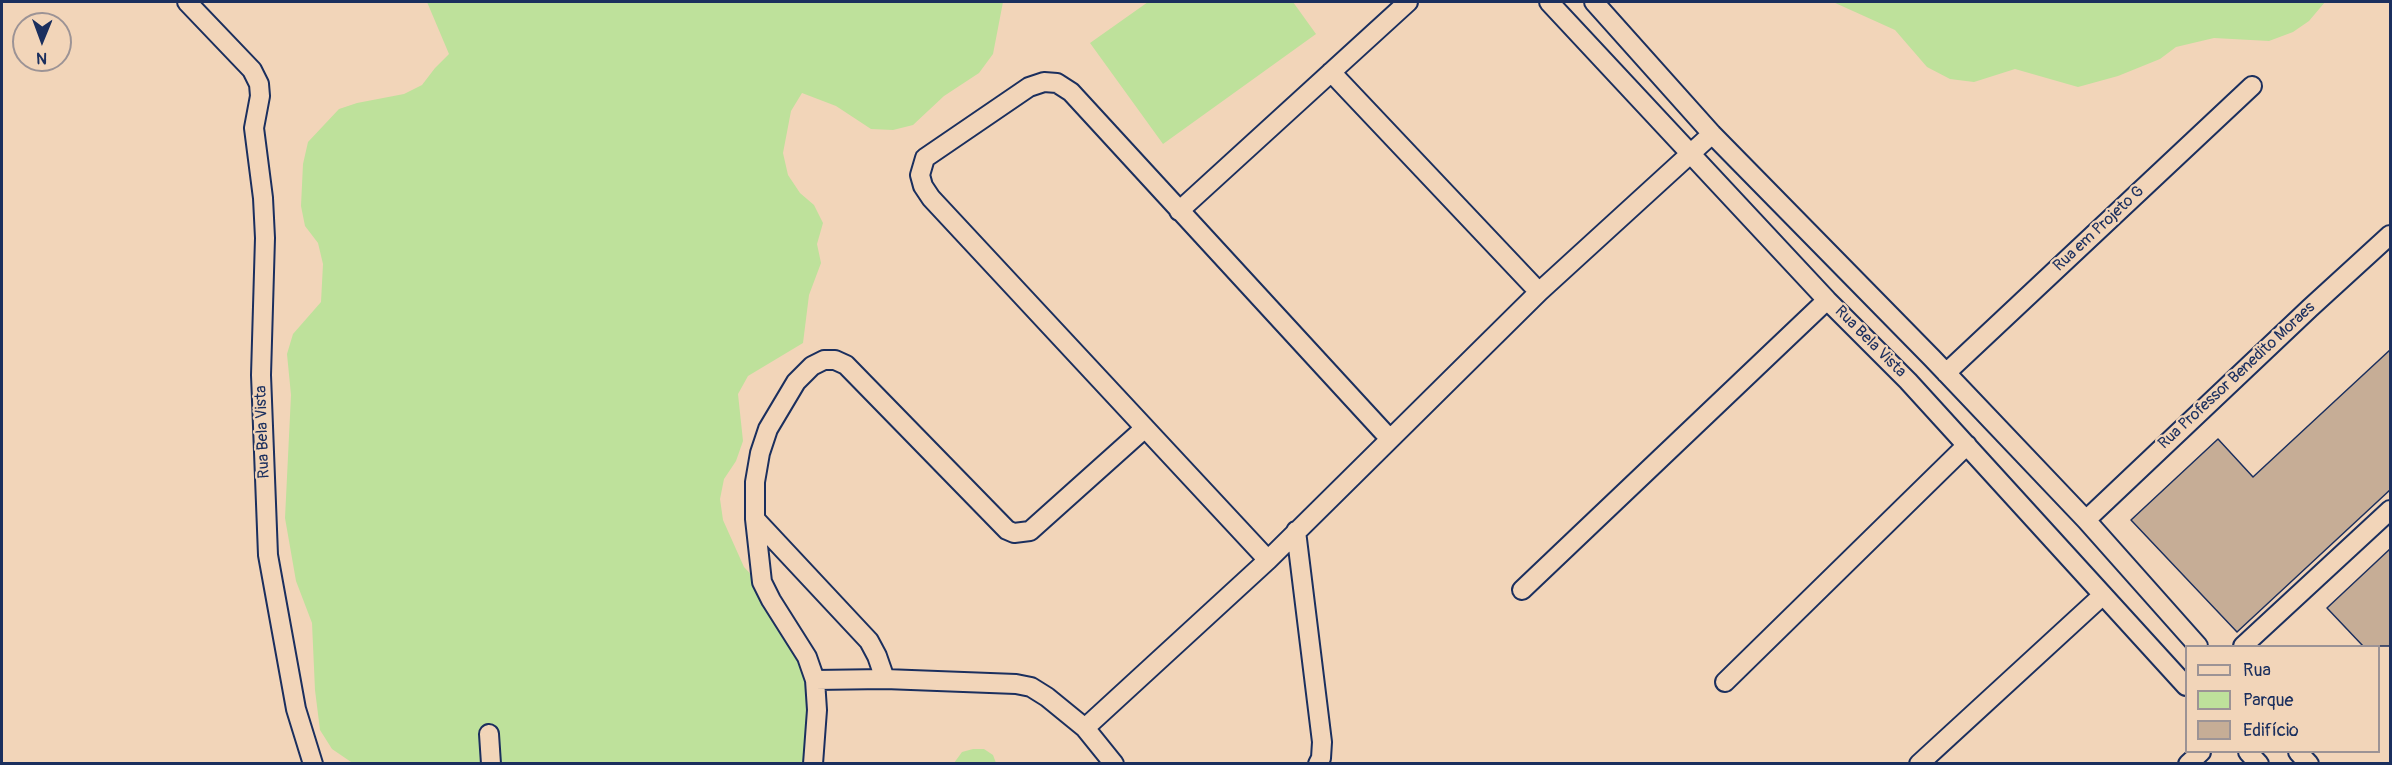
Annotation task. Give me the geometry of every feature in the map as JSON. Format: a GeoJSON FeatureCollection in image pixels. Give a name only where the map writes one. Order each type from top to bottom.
{"type":"FeatureCollection","features":[{"type":"Feature","properties":{"kind":"street","name":"Rua Bela Vista"},"geometry":{"type":"LineString","coordinates":[[187,2],[252,70],[259,84],[260,96],[254,128],[263,198],[265,238],[261,375],[268,555],[296,709],[313,764]]}},
{"type":"Feature","properties":{"kind":"street"},"geometry":{"type":"LineString","coordinates":[[1179,211],[1408,2]]}},
{"type":"Feature","properties":{"kind":"street","name":"Rua Bela Vista"},"geometry":{"type":"LineString","coordinates":[[1549,2],[1827,300],[1968,445],[2103,595],[2183,674]]}},
{"type":"Feature","properties":{"kind":"street","name":"Rua Bela Vista"},"geometry":{"type":"LineString","coordinates":[[1594,2],[1712,134],[1932,358],[2086,520],[2197,645]]}},
{"type":"Feature","properties":{"kind":"street"},"geometry":{"type":"LineString","coordinates":[[1331,72],[1539,292]]}},
{"type":"Feature","properties":{"kind":"street"},"geometry":{"type":"LineString","coordinates":[[1268,560],[932,198],[923,186],[921,166],[925,158],[1029,87],[1044,82],[1057,82],[1071,92],[1389,438]]}},
{"type":"Feature","properties":{"kind":"street","name":"Rua em Projeto G"},"geometry":{"type":"LineString","coordinates":[[1946,373],[2252,86]]}},
{"type":"Feature","properties":{"kind":"street"},"geometry":{"type":"LineString","coordinates":[[1085,728],[1268,560],[1539,292],[1712,134]]}},
{"type":"Feature","properties":{"kind":"street","name":"Rua Professor Benedito Moraes"},"geometry":{"type":"LineString","coordinates":[[2086,520],[2310,308],[2391,235]]}},
{"type":"Feature","properties":{"kind":"street"},"geometry":{"type":"LineString","coordinates":[[1522,590],[1827,300]]}},
{"type":"Feature","properties":{"kind":"street"},"geometry":{"type":"LineString","coordinates":[[1908,381],[1932,358]]}},
{"type":"Feature","properties":{"kind":"street"},"geometry":{"type":"LineString","coordinates":[[813,764],[817,710],[815,680],[807,657],[762,582],[755,519],[755,482],[760,453],[768,429],[796,382],[812,366],[824,360],[835,360],[846,365],[1007,530],[1014,533],[1030,531],[1145,428]]}},
{"type":"Feature","properties":{"kind":"street"},"geometry":{"type":"LineString","coordinates":[[1725,682],[1968,445]]}},
{"type":"Feature","properties":{"kind":"street"},"geometry":{"type":"LineString","coordinates":[[2244,645],[2391,510]]}},
{"type":"Feature","properties":{"kind":"street"},"geometry":{"type":"LineString","coordinates":[[755,519],[868,641],[877,656],[885,679]]}},
{"type":"Feature","properties":{"kind":"street"},"geometry":{"type":"LineString","coordinates":[[1296,531],[1322,742],[1321,758],[1318,764]]}},
{"type":"Feature","properties":{"kind":"street"},"geometry":{"type":"LineString","coordinates":[[1919,764],[2103,595]]}},
{"type":"Feature","properties":{"kind":"street"},"geometry":{"type":"LineString","coordinates":[[815,680],[885,679],[1016,684],[1031,687],[1085,728],[1114,764]]}},
{"type":"Feature","properties":{"kind":"street"},"geometry":{"type":"LineString","coordinates":[[489,734],[490,764]]}},
{"type":"Feature","properties":{"kind":"street"},"geometry":{"type":"LineString","coordinates":[[2188,764],[2200,753]]}},
{"type":"Feature","properties":{"kind":"green space"},"geometry":{"type":"Polygon","coordinates":[[[427,2],[1003,2],[993,54],[979,73],[944,96],[913,125],[893,130],[871,129],[836,106],[802,93],[791,111],[783,153],[788,175],[800,193],[814,205],[823,223],[817,244],[821,263],[809,295],[803,343],[748,376],[738,394],[743,441],[736,461],[724,479],[720,499],[723,520],[744,567],[761,585],[797,639],[807,686],[809,740],[806,763],[354,764],[332,749],[320,730],[315,690],[312,623],[296,581],[285,518],[291,395],[287,354],[293,334],[321,302],[323,264],[318,243],[305,226],[301,206],[303,164],[308,142],[339,109],[404,94],[422,85],[449,54],[427,2]]]}},
{"type":"Feature","properties":{"kind":"green space"},"geometry":{"type":"Polygon","coordinates":[[[1148,2],[1293,2],[1316,34],[1163,144],[1090,43],[1148,2]]]}},
{"type":"Feature","properties":{"kind":"green space"},"geometry":{"type":"Polygon","coordinates":[[[1833,2],[2325,2],[2309,21],[2293,32],[2269,41],[2214,38],[2176,47],[2160,59],[2118,76],[2078,87],[2015,69],[1974,82],[1950,79],[1927,67],[1895,30],[1833,2]]]}},
{"type":"Feature","properties":{"kind":"green space"},"geometry":{"type":"Polygon","coordinates":[[[984,749],[993,755],[996,763],[954,763],[962,752],[984,749]]]}},
{"type":"Feature","properties":{"kind":"building"},"geometry":{"type":"Polygon","coordinates":[[[2391,349],[2391,489],[2237,632],[2131,520],[2218,439],[2253,477],[2391,349]]]}},
{"type":"Feature","properties":{"kind":"building"},"geometry":{"type":"Polygon","coordinates":[[[2391,548],[2391,646],[2362,645],[2327,608],[2391,548]]]}}]}
